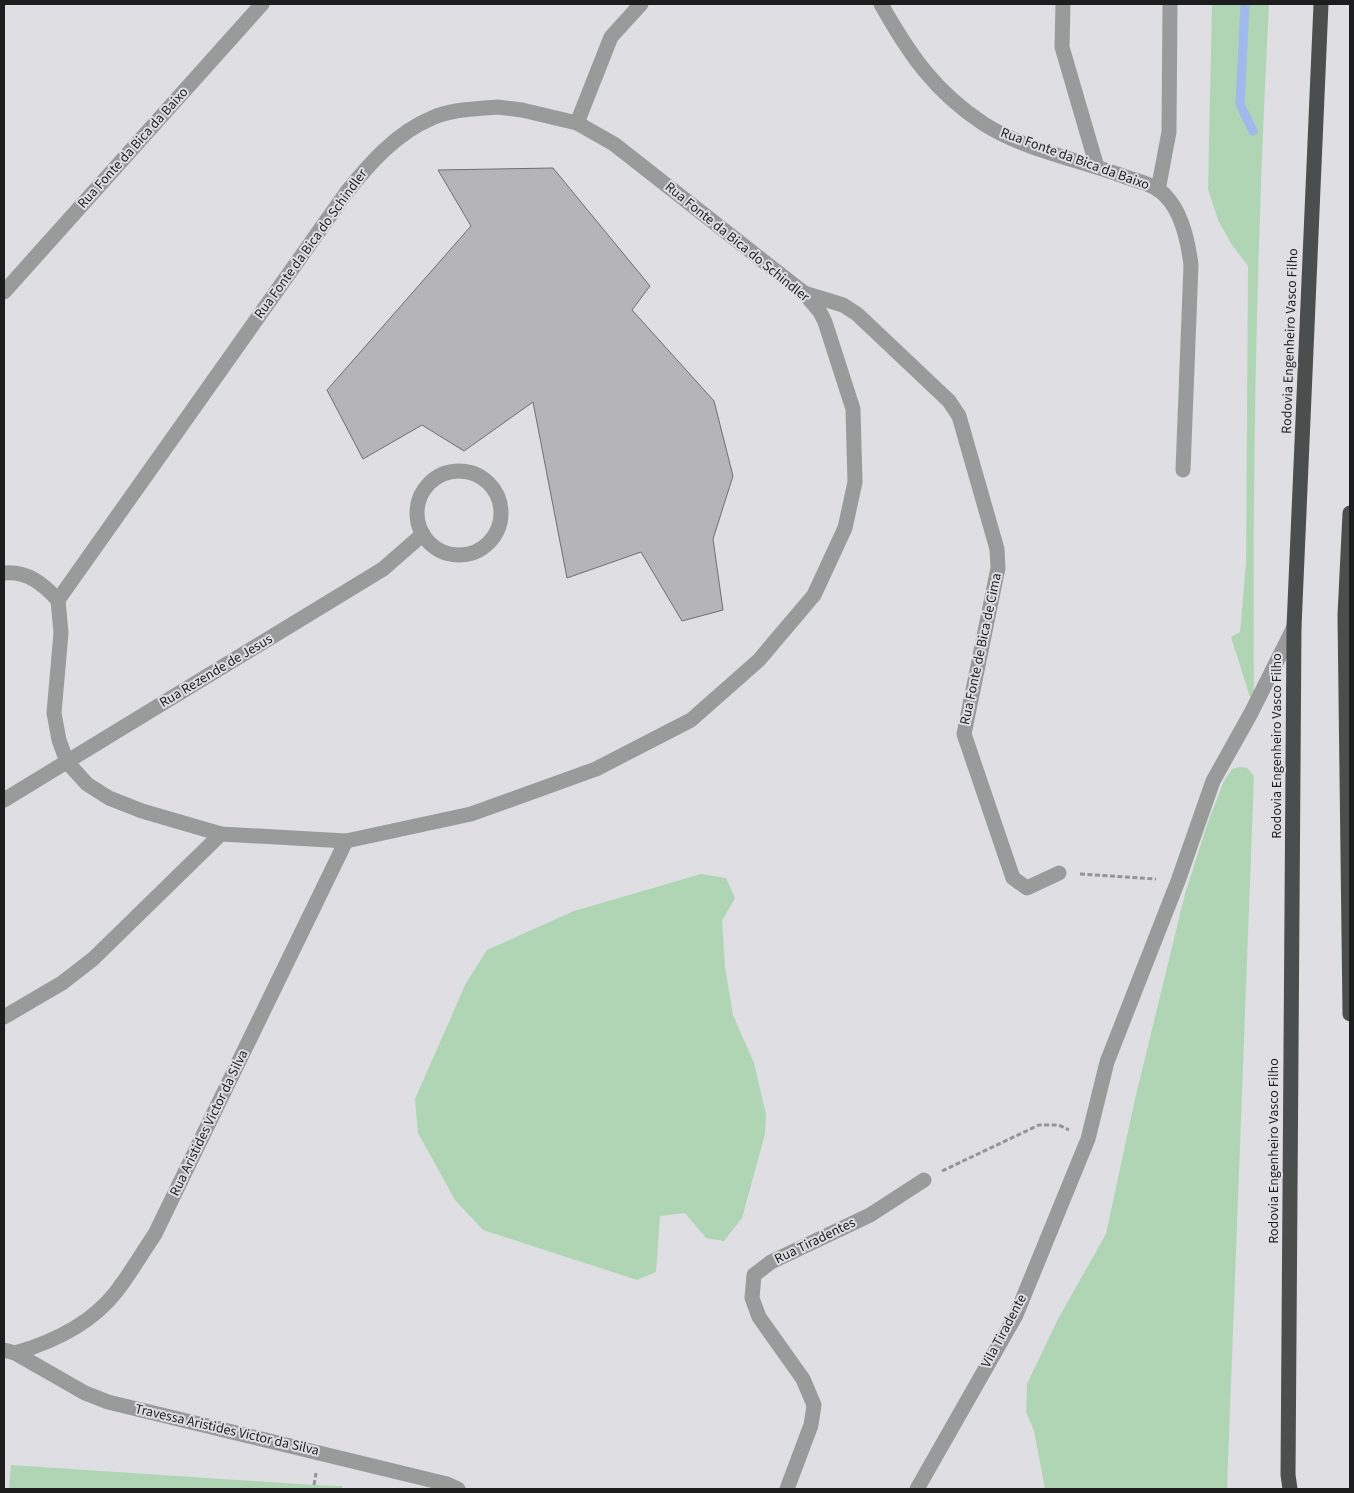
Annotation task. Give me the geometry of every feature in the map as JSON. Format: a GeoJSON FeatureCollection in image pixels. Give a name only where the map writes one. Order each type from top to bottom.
{"type":"FeatureCollection","features":[{"type":"Feature","properties":{"kind":"highway","name":"Rodovia Engenheiro Vasco Filho"},"geometry":{"type":"LineString","coordinates":[[1290,1489],[1288,1475],[1294,627],[1321,4]]}},
{"type":"Feature","properties":{"kind":"highway"},"geometry":{"type":"LineString","coordinates":[[1350,513],[1346,615],[1350,1014]]}},
{"type":"Feature","properties":{"kind":"street","name":"Rua Fonte da Bica da Baixo"},"geometry":{"type":"LineString","coordinates":[[4,292],[262,4]]}},
{"type":"Feature","properties":{"kind":"street"},"geometry":{"type":"LineString","coordinates":[[577,123],[611,37],[641,4]]}},
{"type":"Feature","properties":{"kind":"street","name":"Rua Fonte da Bica da Baixo"},"geometry":{"type":"LineString","coordinates":[[881,4],[924,72],[952,101],[986,124],[1015,140],[1097,167],[1158,190],[1181,220],[1188,242],[1191,265],[1184,470]]}},
{"type":"Feature","properties":{"kind":"street"},"geometry":{"type":"LineString","coordinates":[[1063,4],[1062,47],[1097,167]]}},
{"type":"Feature","properties":{"kind":"street"},"geometry":{"type":"LineString","coordinates":[[1158,190],[1169,132],[1170,4]]}},
{"type":"Feature","properties":{"kind":"street","name":"Rua Fonte da Bica do Schindler"},"geometry":{"type":"LineString","coordinates":[[497,107],[522,110],[577,123],[614,144],[804,293],[820,312],[825,322],[852,409],[855,482],[845,528],[814,595],[766,653],[690,720],[596,769],[471,814],[346,842],[221,834],[142,811],[109,798],[87,784],[67,762],[59,740],[54,713],[60,633],[58,600],[346,193],[372,160],[432,117],[469,109],[497,107]]}},
{"type":"Feature","properties":{"kind":"street","name":"Rua Fonte de Bica de Cima"},"geometry":{"type":"LineString","coordinates":[[804,293],[843,305],[857,314],[949,402],[959,416],[997,549],[998,568],[964,734],[1013,878],[1028,888],[1059,873]]}},
{"type":"Feature","properties":{"kind":"street"},"geometry":{"type":"LineString","coordinates":[[454,471],[468,472],[481,477],[492,485],[499,497],[502,511],[500,524],[494,537],[484,547],[471,553],[451,553],[432,545],[423,534],[418,522],[419,501],[430,483],[441,475],[454,471]]}},
{"type":"Feature","properties":{"kind":"street","name":"Rua Rezende de Jesus"},"geometry":{"type":"LineString","coordinates":[[4,800],[383,569],[423,534]]}},
{"type":"Feature","properties":{"kind":"street"},"geometry":{"type":"LineString","coordinates":[[4,573],[25,575],[43,584],[58,600]]}},
{"type":"Feature","properties":{"kind":"street"},"geometry":{"type":"LineString","coordinates":[[1088,1138],[1107,1062],[1178,881],[1213,781],[1251,713],[1294,627]]}},
{"type":"Feature","properties":{"kind":"street"},"geometry":{"type":"LineString","coordinates":[[4,1017],[62,983],[93,959],[221,834]]}},
{"type":"Feature","properties":{"kind":"street","name":"Rua Aristides Victor da Silva"},"geometry":{"type":"LineString","coordinates":[[9,1351],[47,1344],[78,1326],[115,1293],[155,1234],[346,842]]}},
{"type":"Feature","properties":{"kind":"street","name":"Vila Tiradente"},"geometry":{"type":"LineString","coordinates":[[917,1489],[1016,1315],[1088,1138]]}},
{"type":"Feature","properties":{"kind":"street","name":"Rua Tiradentes"},"geometry":{"type":"LineString","coordinates":[[787,1489],[811,1425],[814,1405],[802,1380],[759,1317],[752,1298],[754,1275],[771,1262],[870,1215],[924,1180]]}},
{"type":"Feature","properties":{"kind":"street","name":"Travessa Aristides Victor da Silva"},"geometry":{"type":"LineString","coordinates":[[9,1351],[86,1393],[108,1402],[329,1454],[446,1484],[458,1489]]}},
{"type":"Feature","properties":{"kind":"path"},"geometry":{"type":"LineString","coordinates":[[1059,873],[1178,881]]}},
{"type":"Feature","properties":{"kind":"path"},"geometry":{"type":"LineString","coordinates":[[924,1180],[1039,1125],[1059,1125],[1088,1138]]}},
{"type":"Feature","properties":{"kind":"green space"},"geometry":{"type":"Polygon","coordinates":[[[1212,4],[1269,4],[1256,350],[1254,695],[1250,697],[1231,637],[1240,632],[1246,563],[1248,266],[1232,245],[1218,220],[1208,189],[1212,4]]]}},
{"type":"Feature","properties":{"kind":"green space"},"geometry":{"type":"Polygon","coordinates":[[[1247,768],[1254,776],[1227,1489],[1045,1489],[1034,1431],[1026,1412],[1027,1384],[1057,1321],[1106,1234],[1135,1099],[1185,894],[1208,822],[1224,781],[1232,769],[1247,768]]]}},
{"type":"Feature","properties":{"kind":"green space"},"geometry":{"type":"Polygon","coordinates":[[[701,874],[726,878],[735,898],[722,921],[725,967],[733,1015],[754,1063],[766,1114],[765,1134],[742,1218],[724,1241],[706,1238],[685,1213],[660,1216],[656,1272],[637,1280],[483,1230],[455,1200],[418,1133],[415,1099],[466,983],[487,950],[574,911],[701,874]]]}},
{"type":"Feature","properties":{"kind":"green space"},"geometry":{"type":"Polygon","coordinates":[[[11,1465],[342,1486],[342,1489],[9,1489],[11,1465]]]}},
{"type":"Feature","properties":{"kind":"building"},"geometry":{"type":"Polygon","coordinates":[[[553,168],[650,286],[632,310],[714,401],[733,476],[713,539],[723,610],[682,621],[641,552],[567,578],[533,402],[464,451],[422,425],[363,459],[327,390],[471,226],[438,170],[553,168]]]}},
{"type":"Feature","properties":{"kind":"waterway"},"geometry":{"type":"LineString","coordinates":[[1245,4],[1240,104],[1253,131]]}}]}
